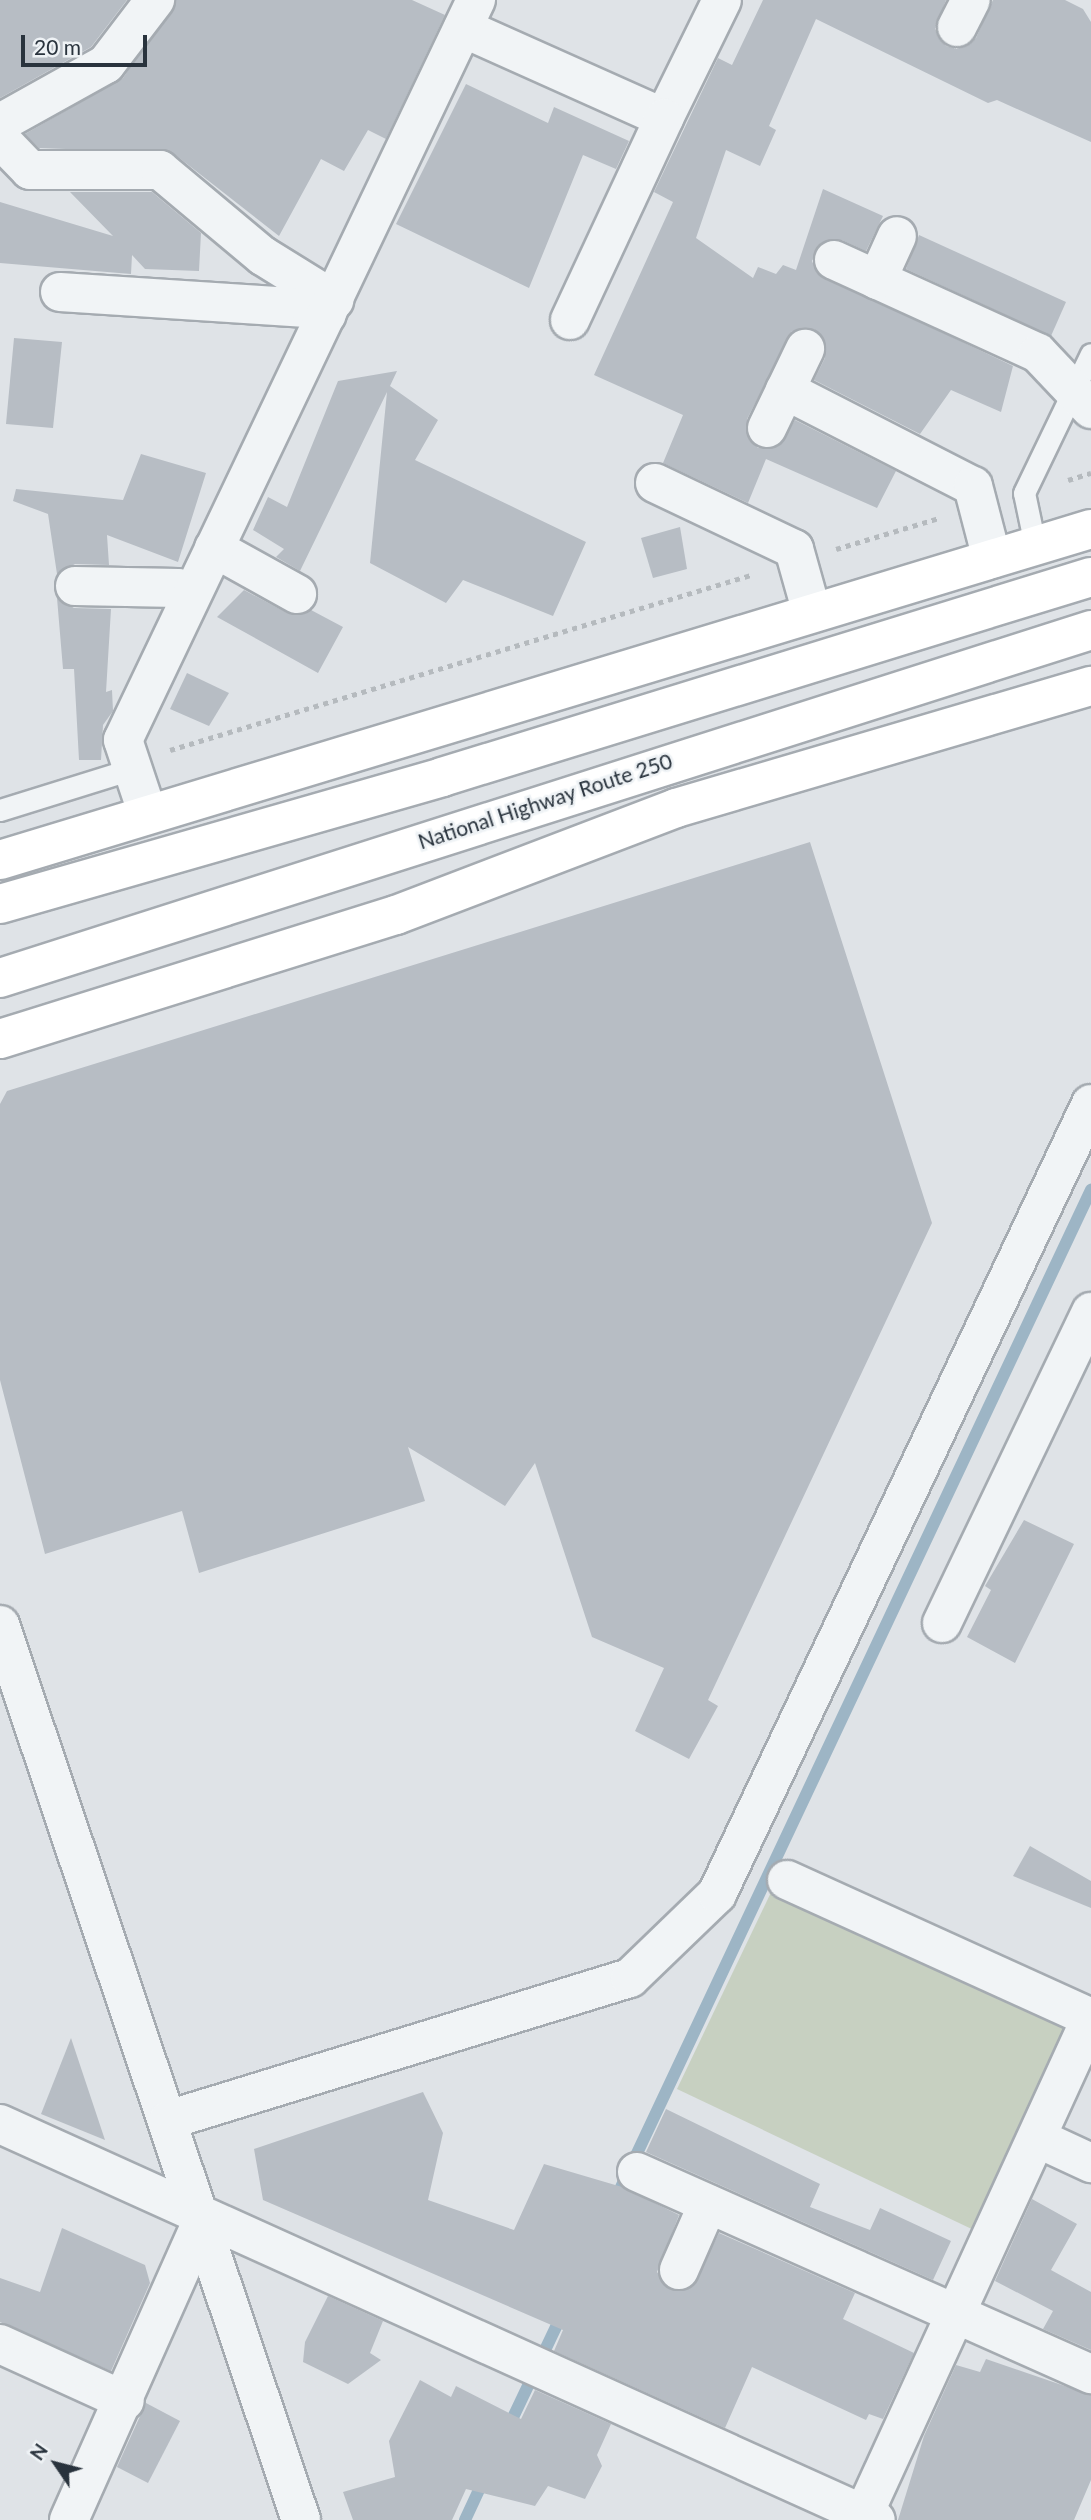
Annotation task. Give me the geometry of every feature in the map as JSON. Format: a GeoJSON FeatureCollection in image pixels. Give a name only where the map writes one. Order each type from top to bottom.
{"type":"FeatureCollection","features":[{"type":"Feature","properties":{"kind":"highway"},"geometry":{"type":"LineString","coordinates":[[0,860],[147,812],[1091,528]]}},
{"type":"Feature","properties":{"kind":"highway"},"geometry":{"type":"LineString","coordinates":[[0,904],[442,778],[1091,576]]}},
{"type":"Feature","properties":{"kind":"highway","name":"National Highway Route 250"},"geometry":{"type":"LineString","coordinates":[[0,978],[1091,630]]}},
{"type":"Feature","properties":{"kind":"highway"},"geometry":{"type":"LineString","coordinates":[[0,1039],[396,915],[676,808],[1091,686]]}},
{"type":"Feature","properties":{"kind":"street"},"geometry":{"type":"LineString","coordinates":[[0,123],[106,64],[155,0]]}},
{"type":"Feature","properties":{"kind":"street"},"geometry":{"type":"LineString","coordinates":[[570,320],[663,118],[722,0]]}},
{"type":"Feature","properties":{"kind":"street"},"geometry":{"type":"LineString","coordinates":[[147,812],[123,740],[470,14],[663,118]]}},
{"type":"Feature","properties":{"kind":"street"},"geometry":{"type":"LineString","coordinates":[[0,139],[30,170],[160,170],[263,256],[330,307]]}},
{"type":"Feature","properties":{"kind":"street"},"geometry":{"type":"LineString","coordinates":[[877,280],[897,236]]}},
{"type":"Feature","properties":{"kind":"street"},"geometry":{"type":"LineString","coordinates":[[834,260],[1038,353],[1082,399]]}},
{"type":"Feature","properties":{"kind":"street"},"geometry":{"type":"LineString","coordinates":[[60,292],[310,308],[330,307]]}},
{"type":"Feature","properties":{"kind":"street"},"geometry":{"type":"LineString","coordinates":[[767,428],[805,349]]}},
{"type":"Feature","properties":{"kind":"street"},"geometry":{"type":"LineString","coordinates":[[785,390],[973,486],[992,559]]}},
{"type":"Feature","properties":{"kind":"street"},"geometry":{"type":"LineString","coordinates":[[655,483],[794,549],[812,613]]}},
{"type":"Feature","properties":{"kind":"street"},"geometry":{"type":"LineString","coordinates":[[214,548],[297,594]]}},
{"type":"Feature","properties":{"kind":"street"},"geometry":{"type":"LineString","coordinates":[[75,586],[178,588],[192,594]]}},
{"type":"Feature","properties":{"kind":"street"},"geometry":{"type":"LineString","coordinates":[[168,2120],[630,1978],[717,1894],[1091,1104]]}},
{"type":"Feature","properties":{"kind":"street"},"geometry":{"type":"LineString","coordinates":[[942,1623],[1091,1312]]}},
{"type":"Feature","properties":{"kind":"street"},"geometry":{"type":"LineString","coordinates":[[0,1625],[203,2220],[301,2520]]}},
{"type":"Feature","properties":{"kind":"street"},"geometry":{"type":"LineString","coordinates":[[0,2124],[203,2220],[867,2518],[955,2316],[1091,2018],[787,1880]]}},
{"type":"Feature","properties":{"kind":"street"},"geometry":{"type":"LineString","coordinates":[[1037,2138],[1091,2162]]}},
{"type":"Feature","properties":{"kind":"street"},"geometry":{"type":"LineString","coordinates":[[637,2172],[955,2316],[1091,2374]]}},
{"type":"Feature","properties":{"kind":"street"},"geometry":{"type":"LineString","coordinates":[[679,2270],[708,2204]]}},
{"type":"Feature","properties":{"kind":"street"},"geometry":{"type":"LineString","coordinates":[[69,2520],[125,2401],[203,2220]]}},
{"type":"Feature","properties":{"kind":"street"},"geometry":{"type":"LineString","coordinates":[[0,2344],[125,2401]]}},
{"type":"Feature","properties":{"kind":"lane"},"geometry":{"type":"LineString","coordinates":[[1035,545],[1024,493],[1082,399],[1091,354]]}},
{"type":"Feature","properties":{"kind":"lane"},"geometry":{"type":"LineString","coordinates":[[0,810],[130,761]]}},
{"type":"Feature","properties":{"kind":"path"},"geometry":{"type":"LineString","coordinates":[[1024,493],[1091,473]]}},
{"type":"Feature","properties":{"kind":"path"},"geometry":{"type":"LineString","coordinates":[[130,761],[979,506]]}},
{"type":"Feature","properties":{"kind":"green space"},"geometry":{"type":"Polygon","coordinates":[[[776,1882],[1077,2025],[978,2232],[677,2089],[776,1882]]]}},
{"type":"Feature","properties":{"kind":"building"},"geometry":{"type":"Polygon","coordinates":[[[0,0],[127,0],[91,47],[0,98],[0,0]]]}},
{"type":"Feature","properties":{"kind":"building"},"geometry":{"type":"Polygon","coordinates":[[[176,0],[412,0],[445,15],[386,139],[368,130],[344,171],[321,159],[279,236],[173,153],[39,148],[25,134],[123,78],[176,0]]]}},
{"type":"Feature","properties":{"kind":"building"},"geometry":{"type":"Polygon","coordinates":[[[763,0],[946,0],[935,29],[946,46],[957,49],[976,38],[993,0],[1065,0],[1083,9],[1091,22],[1091,142],[997,100],[988,103],[816,19],[769,126],[776,130],[760,166],[726,150],[696,238],[753,278],[758,267],[776,274],[783,265],[796,270],[823,189],[883,216],[866,251],[842,240],[821,243],[812,261],[817,273],[1013,366],[1001,412],[951,390],[920,434],[814,380],[825,358],[823,337],[814,329],[792,331],[747,419],[749,440],[758,448],[779,446],[795,420],[896,471],[877,508],[766,459],[748,503],[663,463],[683,415],[594,375],[673,202],[654,192],[718,58],[732,65],[763,0]]]}},
{"type":"Feature","properties":{"kind":"building"},"geometry":{"type":"Polygon","coordinates":[[[466,84],[548,123],[554,107],[629,141],[616,169],[583,155],[529,288],[396,224],[466,84]]]}},
{"type":"Feature","properties":{"kind":"building"},"geometry":{"type":"Polygon","coordinates":[[[70,192],[152,192],[201,233],[199,271],[145,269],[132,255],[131,274],[0,263],[0,202],[113,236],[70,192]]]}},
{"type":"Feature","properties":{"kind":"building"},"geometry":{"type":"Polygon","coordinates":[[[919,235],[1066,302],[1051,336],[906,269],[919,235]]]}},
{"type":"Feature","properties":{"kind":"building"},"geometry":{"type":"Polygon","coordinates":[[[14,338],[62,342],[53,428],[6,424],[14,338]]]}},
{"type":"Feature","properties":{"kind":"building"},"geometry":{"type":"Polygon","coordinates":[[[397,371],[390,386],[438,420],[415,460],[586,542],[553,616],[463,580],[446,603],[370,563],[387,392],[300,571],[276,557],[284,549],[253,530],[268,497],[287,507],[338,381],[397,371]]]}},
{"type":"Feature","properties":{"kind":"building"},"geometry":{"type":"Polygon","coordinates":[[[141,454],[206,473],[178,562],[107,535],[109,565],[75,564],[57,574],[48,514],[13,501],[16,489],[123,500],[141,454]]]}},
{"type":"Feature","properties":{"kind":"building"},"geometry":{"type":"Polygon","coordinates":[[[680,527],[687,569],[653,578],[641,538],[680,527]]]}},
{"type":"Feature","properties":{"kind":"building"},"geometry":{"type":"Polygon","coordinates":[[[244,590],[287,613],[311,610],[343,627],[318,673],[217,617],[244,590]]]}},
{"type":"Feature","properties":{"kind":"building"},"geometry":{"type":"Polygon","coordinates":[[[57,598],[74,608],[111,609],[106,692],[112,690],[113,711],[103,725],[101,760],[79,760],[74,669],[63,669],[57,598]]]}},
{"type":"Feature","properties":{"kind":"building"},"geometry":{"type":"Polygon","coordinates":[[[187,673],[229,693],[209,726],[170,709],[187,673]]]}},
{"type":"Feature","properties":{"kind":"building"},"geometry":{"type":"Polygon","coordinates":[[[810,842],[932,1223],[708,1700],[718,1706],[689,1759],[635,1731],[664,1668],[592,1637],[535,1463],[505,1506],[408,1447],[425,1501],[199,1573],[182,1511],[45,1554],[0,1380],[0,1104],[7,1091],[810,842]]]}},
{"type":"Feature","properties":{"kind":"building"},"geometry":{"type":"Polygon","coordinates":[[[1024,1520],[1074,1544],[1015,1663],[967,1637],[991,1590],[985,1586],[1024,1520]]]}},
{"type":"Feature","properties":{"kind":"building"},"geometry":{"type":"Polygon","coordinates":[[[1030,1846],[1091,1881],[1091,1908],[1013,1876],[1030,1846]]]}},
{"type":"Feature","properties":{"kind":"building"},"geometry":{"type":"Polygon","coordinates":[[[71,2038],[105,2140],[41,2114],[71,2038]]]}},
{"type":"Feature","properties":{"kind":"building"},"geometry":{"type":"Polygon","coordinates":[[[423,2092],[443,2133],[428,2200],[514,2230],[544,2164],[622,2187],[679,2215],[657,2272],[671,2290],[692,2287],[719,2233],[855,2293],[843,2319],[914,2353],[883,2419],[869,2414],[866,2420],[752,2367],[725,2428],[554,2351],[563,2330],[263,2200],[254,2149],[423,2092]]]}},
{"type":"Feature","properties":{"kind":"building"},"geometry":{"type":"Polygon","coordinates":[[[666,2109],[820,2184],[810,2207],[870,2230],[880,2208],[951,2241],[933,2280],[646,2152],[666,2109]]]}},
{"type":"Feature","properties":{"kind":"building"},"geometry":{"type":"Polygon","coordinates":[[[1032,2199],[1077,2224],[1051,2270],[1091,2292],[1091,2350],[1043,2329],[1053,2311],[995,2281],[1032,2199]]]}},
{"type":"Feature","properties":{"kind":"building"},"geometry":{"type":"Polygon","coordinates":[[[62,2228],[145,2265],[150,2283],[111,2371],[0,2322],[0,2278],[40,2292],[62,2228]]]}},
{"type":"Feature","properties":{"kind":"building"},"geometry":{"type":"Polygon","coordinates":[[[328,2296],[383,2321],[370,2353],[381,2360],[348,2384],[303,2362],[305,2342],[328,2296]]]}},
{"type":"Feature","properties":{"kind":"building"},"geometry":{"type":"Polygon","coordinates":[[[986,2359],[1091,2395],[1091,2480],[1074,2520],[898,2520],[924,2436],[956,2365],[980,2372],[986,2359]]]}},
{"type":"Feature","properties":{"kind":"building"},"geometry":{"type":"Polygon","coordinates":[[[420,2380],[451,2397],[456,2386],[521,2419],[535,2390],[611,2424],[597,2455],[602,2466],[585,2499],[548,2486],[535,2506],[466,2489],[452,2520],[353,2520],[343,2492],[395,2477],[389,2441],[420,2380]]]}},
{"type":"Feature","properties":{"kind":"building"},"geometry":{"type":"Polygon","coordinates":[[[146,2403],[180,2421],[148,2483],[117,2467],[146,2403]]]}},
{"type":"Feature","properties":{"kind":"waterway"},"geometry":{"type":"LineString","coordinates":[[615,2200],[1091,1190]]}},
{"type":"Feature","properties":{"kind":"waterway"},"geometry":{"type":"LineString","coordinates":[[508,2428],[563,2312]]}},
{"type":"Feature","properties":{"kind":"waterway"},"geometry":{"type":"LineString","coordinates":[[465,2520],[484,2479]]}}]}
